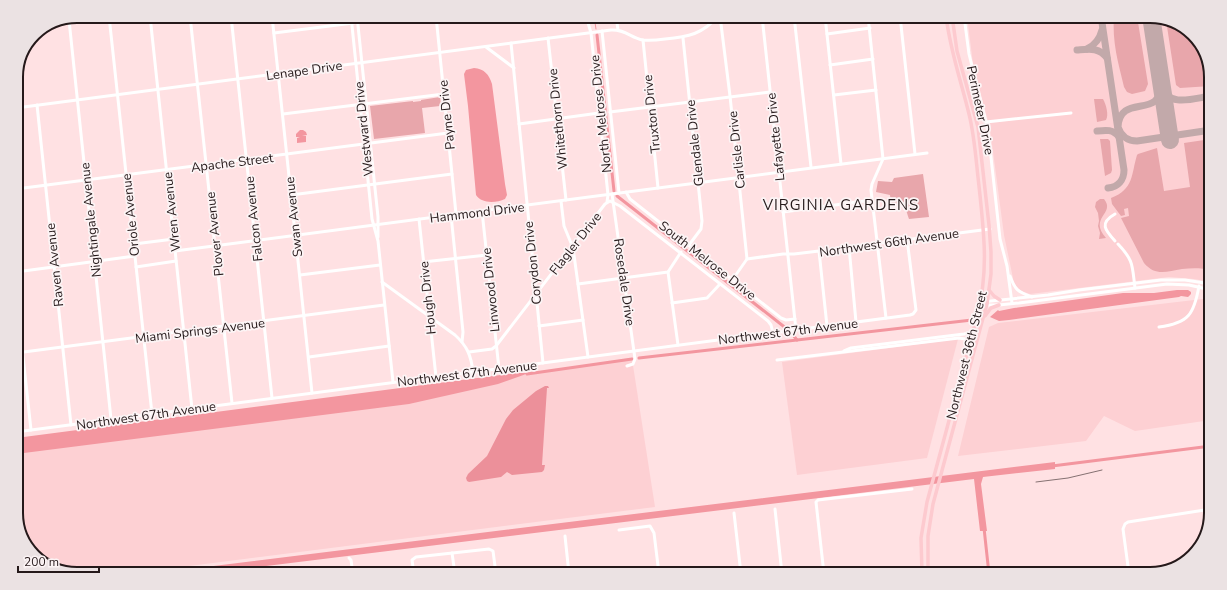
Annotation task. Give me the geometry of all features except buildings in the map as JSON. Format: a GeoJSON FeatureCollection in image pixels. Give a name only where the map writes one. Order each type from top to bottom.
{"type":"FeatureCollection","features":[{"type":"Feature","properties":{"kind":"main road","name":"Northwest 36th Street"},"geometry":{"type":"LineString","coordinates":[[922,567],[921,538],[929,493],[973,332],[980,303],[985,264],[984,229],[974,145],[968,112],[952,52],[947,23]]}},
{"type":"Feature","properties":{"kind":"main road","name":"Northwest 36th Street"},"geometry":{"type":"LineString","coordinates":[[928,567],[928,536],[933,504],[987,303],[991,258],[990,229],[976,119],[957,51],[953,23]]}},
{"type":"Feature","properties":{"kind":"main road"},"geometry":{"type":"LineString","coordinates":[[952,52],[957,51]]}},
{"type":"Feature","properties":{"kind":"main road"},"geometry":{"type":"LineString","coordinates":[[974,145],[980,144]]}},
{"type":"Feature","properties":{"kind":"main road"},"geometry":{"type":"LineString","coordinates":[[989,289],[994,296],[1000,300]]}},
{"type":"Feature","properties":{"kind":"main road"},"geometry":{"type":"LineString","coordinates":[[983,318],[991,308],[999,305]]}},
{"type":"Feature","properties":{"kind":"street","name":"Oriole Avenue"},"geometry":{"type":"LineString","coordinates":[[110,23],[152,414]]}},
{"type":"Feature","properties":{"kind":"street","name":"Wren Avenue"},"geometry":{"type":"LineString","coordinates":[[151,23],[192,409]]}},
{"type":"Feature","properties":{"kind":"street","name":"Plover Avenue"},"geometry":{"type":"LineString","coordinates":[[191,23],[232,403]]}},
{"type":"Feature","properties":{"kind":"street","name":"Falcon Avenue"},"geometry":{"type":"LineString","coordinates":[[232,23],[272,398]]}},
{"type":"Feature","properties":{"kind":"street","name":"Swan Avenue"},"geometry":{"type":"LineString","coordinates":[[273,23],[312,393]]}},
{"type":"Feature","properties":{"kind":"street","name":"Westward Drive"},"geometry":{"type":"LineString","coordinates":[[351,23],[373,225],[378,241]]}},
{"type":"Feature","properties":{"kind":"street"},"geometry":{"type":"LineString","coordinates":[[274,33],[358,23]]}},
{"type":"Feature","properties":{"kind":"street","name":"Westward Drive"},"geometry":{"type":"LineString","coordinates":[[358,23],[379,224],[378,241],[380,265],[393,382]]}},
{"type":"Feature","properties":{"kind":"street","name":"Payne Drive"},"geometry":{"type":"LineString","coordinates":[[437,23],[456,214]]}},
{"type":"Feature","properties":{"kind":"street","name":"North Melrose Drive"},"geometry":{"type":"LineString","coordinates":[[588,23],[591,33],[600,113],[608,195],[607,202]]}},
{"type":"Feature","properties":{"kind":"street"},"geometry":{"type":"LineString","coordinates":[[617,23],[618,30],[643,40],[683,38],[702,30],[710,23]]}},
{"type":"Feature","properties":{"kind":"street","name":"Carlisle Drive"},"geometry":{"type":"LineString","coordinates":[[720,23],[730,96],[747,259]]}},
{"type":"Feature","properties":{"kind":"street","name":"Lafayette Drive"},"geometry":{"type":"LineString","coordinates":[[763,23],[796,330]]}},
{"type":"Feature","properties":{"kind":"street"},"geometry":{"type":"LineString","coordinates":[[795,23],[811,167]]}},
{"type":"Feature","properties":{"kind":"street"},"geometry":{"type":"LineString","coordinates":[[826,23],[840,164]]}},
{"type":"Feature","properties":{"kind":"street"},"geometry":{"type":"LineString","coordinates":[[869,23],[883,159],[871,187],[886,318]]}},
{"type":"Feature","properties":{"kind":"street"},"geometry":{"type":"LineString","coordinates":[[901,23],[915,154]]}},
{"type":"Feature","properties":{"kind":"street","name":"Perimeter Drive"},"geometry":{"type":"LineString","coordinates":[[965,23],[969,54],[986,122],[1001,245],[1008,272]]}},
{"type":"Feature","properties":{"kind":"street","name":"Nightingale Avenue"},"geometry":{"type":"LineString","coordinates":[[69,24],[111,420]]}},
{"type":"Feature","properties":{"kind":"street"},"geometry":{"type":"LineString","coordinates":[[827,34],[870,28]]}},
{"type":"Feature","properties":{"kind":"street","name":"Lenape Drive"},"geometry":{"type":"LineString","coordinates":[[23,107],[618,30]]}},
{"type":"Feature","properties":{"kind":"street"},"geometry":{"type":"LineString","coordinates":[[602,32],[619,193]]}},
{"type":"Feature","properties":{"kind":"street","name":"Whitethorn Drive"},"geometry":{"type":"LineString","coordinates":[[548,38],[566,200]]}},
{"type":"Feature","properties":{"kind":"street","name":"Glendale Drive"},"geometry":{"type":"LineString","coordinates":[[683,38],[702,226],[689,245]]}},
{"type":"Feature","properties":{"kind":"street","name":"Truxton Drive"},"geometry":{"type":"LineString","coordinates":[[643,40],[658,188]]}},
{"type":"Feature","properties":{"kind":"street","name":"Corydon Drive"},"geometry":{"type":"LineString","coordinates":[[511,43],[543,363]]}},
{"type":"Feature","properties":{"kind":"street"},"geometry":{"type":"LineString","coordinates":[[486,47],[514,68]]}},
{"type":"Feature","properties":{"kind":"street"},"geometry":{"type":"LineString","coordinates":[[830,65],[873,59]]}},
{"type":"Feature","properties":{"kind":"street"},"geometry":{"type":"LineString","coordinates":[[834,95],[876,90]]}},
{"type":"Feature","properties":{"kind":"street"},"geometry":{"type":"LineString","coordinates":[[610,112],[770,92]]}},
{"type":"Feature","properties":{"kind":"street"},"geometry":{"type":"LineString","coordinates":[[283,114],[444,94]]}},
{"type":"Feature","properties":{"kind":"street","name":"Raven Avenue"},"geometry":{"type":"LineString","coordinates":[[37,105],[71,425]]}},
{"type":"Feature","properties":{"kind":"street"},"geometry":{"type":"LineString","coordinates":[[519,124],[600,113]]}},
{"type":"Feature","properties":{"kind":"street"},"geometry":{"type":"LineString","coordinates":[[986,122],[1071,113]]}},
{"type":"Feature","properties":{"kind":"street","name":"Apache Street"},"geometry":{"type":"LineString","coordinates":[[23,188],[448,134]]}},
{"type":"Feature","properties":{"kind":"street","name":"Hammond Drive"},"geometry":{"type":"LineString","coordinates":[[175,251],[927,153]]}},
{"type":"Feature","properties":{"kind":"street"},"geometry":{"type":"LineString","coordinates":[[291,194],[452,174]]}},
{"type":"Feature","properties":{"kind":"street","name":"South Melrose Drive"},"geometry":{"type":"LineString","coordinates":[[626,192],[630,199],[783,319],[795,320]]}},
{"type":"Feature","properties":{"kind":"street","name":"Rosedale Drive"},"geometry":{"type":"LineString","coordinates":[[612,194],[634,350],[634,363],[627,366]]}},
{"type":"Feature","properties":{"kind":"street"},"geometry":{"type":"LineString","coordinates":[[783,212],[872,200]]}},
{"type":"Feature","properties":{"kind":"street"},"geometry":{"type":"LineString","coordinates":[[561,201],[564,226],[572,248],[588,357]]}},
{"type":"Feature","properties":{"kind":"street"},"geometry":{"type":"LineString","coordinates":[[613,201],[681,252],[768,321],[771,325],[773,333]]}},
{"type":"Feature","properties":{"kind":"street","name":"Flagler Drive"},"geometry":{"type":"LineString","coordinates":[[496,346],[607,202],[613,201]]}},
{"type":"Feature","properties":{"kind":"street"},"geometry":{"type":"LineString","coordinates":[[615,209],[616,206],[620,206]]}},
{"type":"Feature","properties":{"kind":"street","name":"Linwood Drive"},"geometry":{"type":"LineString","coordinates":[[482,211],[499,368]]}},
{"type":"Feature","properties":{"kind":"street"},"geometry":{"type":"LineString","coordinates":[[1115,214],[1108,218],[1105,226],[1106,231],[1127,254],[1131,261],[1135,288]]}},
{"type":"Feature","properties":{"kind":"street"},"geometry":{"type":"LineString","coordinates":[[451,215],[463,332],[462,342]]}},
{"type":"Feature","properties":{"kind":"street","name":"Hough Drive"},"geometry":{"type":"LineString","coordinates":[[420,219],[423,262],[436,377]]}},
{"type":"Feature","properties":{"kind":"street","name":"Northwest 66th Avenue"},"geometry":{"type":"LineString","coordinates":[[747,259],[990,229]]}},
{"type":"Feature","properties":{"kind":"street"},"geometry":{"type":"LineString","coordinates":[[134,244],[174,239]]}},
{"type":"Feature","properties":{"kind":"street","name":"Northwest 67th Avenue"},"geometry":{"type":"LineString","coordinates":[[23,431],[911,315],[916,310],[908,240]]}},
{"type":"Feature","properties":{"kind":"street"},"geometry":{"type":"LineString","coordinates":[[849,247],[856,322]]}},
{"type":"Feature","properties":{"kind":"street"},"geometry":{"type":"LineString","coordinates":[[819,251],[827,326]]}},
{"type":"Feature","properties":{"kind":"street"},"geometry":{"type":"LineString","coordinates":[[678,345],[668,272],[681,252]]}},
{"type":"Feature","properties":{"kind":"street"},"geometry":{"type":"LineString","coordinates":[[423,262],[487,255]]}},
{"type":"Feature","properties":{"kind":"street"},"geometry":{"type":"LineString","coordinates":[[23,271],[135,256]]}},
{"type":"Feature","properties":{"kind":"street"},"geometry":{"type":"LineString","coordinates":[[733,279],[747,259]]}},
{"type":"Feature","properties":{"kind":"street"},"geometry":{"type":"LineString","coordinates":[[136,267],[176,261]]}},
{"type":"Feature","properties":{"kind":"street"},"geometry":{"type":"LineString","coordinates":[[300,275],[380,265]]}},
{"type":"Feature","properties":{"kind":"street"},"geometry":{"type":"LineString","coordinates":[[578,284],[668,272]]}},
{"type":"Feature","properties":{"kind":"street"},"geometry":{"type":"LineString","coordinates":[[1008,272],[1016,289],[1021,293],[1033,297]]}},
{"type":"Feature","properties":{"kind":"street"},"geometry":{"type":"LineString","coordinates":[[1008,272],[1012,303]]}},
{"type":"Feature","properties":{"kind":"street"},"geometry":{"type":"LineString","coordinates":[[987,303],[1011,298],[1033,297],[1134,282],[1173,279],[1204,283]]}},
{"type":"Feature","properties":{"kind":"street"},"geometry":{"type":"LineString","coordinates":[[382,282],[455,335],[469,352],[473,372]]}},
{"type":"Feature","properties":{"kind":"street"},"geometry":{"type":"LineString","coordinates":[[1159,327],[1174,324],[1186,318],[1195,306],[1200,282]]}},
{"type":"Feature","properties":{"kind":"street"},"geometry":{"type":"LineString","coordinates":[[672,303],[706,298],[720,284]]}},
{"type":"Feature","properties":{"kind":"street"},"geometry":{"type":"LineString","coordinates":[[980,303],[999,305],[1170,284],[1204,288]]}},
{"type":"Feature","properties":{"kind":"street","name":"Miami Springs Avenue"},"geometry":{"type":"LineString","coordinates":[[23,353],[384,305]]}},
{"type":"Feature","properties":{"kind":"street"},"geometry":{"type":"LineString","coordinates":[[539,326],[583,320]]}},
{"type":"Feature","properties":{"kind":"street"},"geometry":{"type":"LineString","coordinates":[[777,360],[842,351],[851,348],[973,332]]}},
{"type":"Feature","properties":{"kind":"street"},"geometry":{"type":"LineString","coordinates":[[842,351],[851,352],[959,338],[965,339],[970,344]]}},
{"type":"Feature","properties":{"kind":"street"},"geometry":{"type":"LineString","coordinates":[[309,357],[389,346]]}},
{"type":"Feature","properties":{"kind":"street"},"geometry":{"type":"LineString","coordinates":[[469,352],[492,349],[496,346]]}},
{"type":"Feature","properties":{"kind":"street"},"geometry":{"type":"LineString","coordinates":[[23,362],[31,430]]}},
{"type":"Feature","properties":{"kind":"street"},"geometry":{"type":"LineString","coordinates":[[823,567],[816,502],[818,500],[912,489]]}},
{"type":"Feature","properties":{"kind":"street"},"geometry":{"type":"LineString","coordinates":[[775,509],[781,567]]}},
{"type":"Feature","properties":{"kind":"street"},"geometry":{"type":"LineString","coordinates":[[1128,567],[1123,529],[1125,524],[1128,522],[1204,510]]}},
{"type":"Feature","properties":{"kind":"street"},"geometry":{"type":"LineString","coordinates":[[734,513],[740,567]]}},
{"type":"Feature","properties":{"kind":"street"},"geometry":{"type":"LineString","coordinates":[[619,530],[650,526],[654,533],[658,567]]}},
{"type":"Feature","properties":{"kind":"street"},"geometry":{"type":"LineString","coordinates":[[565,536],[568,567]]}},
{"type":"Feature","properties":{"kind":"street"},"geometry":{"type":"LineString","coordinates":[[413,567],[412,560],[416,557],[491,549],[493,551],[495,567]]}},
{"type":"Feature","properties":{"kind":"street"},"geometry":{"type":"LineString","coordinates":[[452,553],[454,567]]}},
{"type":"Feature","properties":{"kind":"street"},"geometry":{"type":"LineString","coordinates":[[349,558],[351,560],[352,567]]}},
{"type":"Feature","properties":{"kind":"shaded area"},"geometry":{"type":"Polygon","coordinates":[[[968,23],[1157,23],[1174,29],[1185,36],[1195,47],[1198,53],[1204,74],[1204,281],[1169,277],[1030,294],[1021,291],[1014,283],[1004,235],[990,129],[973,64],[968,23]]]}},
{"type":"Feature","properties":{"kind":"shaded area"},"geometry":{"type":"Polygon","coordinates":[[[1114,23],[1138,23],[1148,84],[1145,91],[1132,94],[1127,92],[1124,87],[1115,43],[1114,23]]]}},
{"type":"Feature","properties":{"kind":"shaded area"},"geometry":{"type":"Polygon","coordinates":[[[1167,26],[1180,32],[1191,42],[1198,53],[1203,67],[1204,86],[1180,88],[1176,85],[1167,26]]]}},
{"type":"Feature","properties":{"kind":"shaded area"},"geometry":{"type":"Polygon","coordinates":[[[474,68],[486,73],[492,84],[507,195],[505,199],[498,201],[485,201],[476,195],[464,74],[466,70],[474,68]]]}},
{"type":"Feature","properties":{"kind":"shaded area"},"geometry":{"type":"Polygon","coordinates":[[[440,97],[440,106],[422,108],[425,133],[374,139],[370,106],[421,101],[440,97]]]}},
{"type":"Feature","properties":{"kind":"shaded area"},"geometry":{"type":"Polygon","coordinates":[[[1094,99],[1103,99],[1107,110],[1107,118],[1106,120],[1097,122],[1094,99]]]}},
{"type":"Feature","properties":{"kind":"shaded area"},"geometry":{"type":"Polygon","coordinates":[[[300,130],[306,132],[307,135],[302,136],[306,136],[306,142],[297,143],[297,138],[300,137],[296,137],[296,134],[300,130]]]}},
{"type":"Feature","properties":{"kind":"shaded area"},"geometry":{"type":"Polygon","coordinates":[[[1100,139],[1108,139],[1110,141],[1112,170],[1111,173],[1105,176],[1100,139]]]}},
{"type":"Feature","properties":{"kind":"shaded area"},"geometry":{"type":"Polygon","coordinates":[[[1204,140],[1204,269],[1189,268],[1167,272],[1157,272],[1144,263],[1121,218],[1129,216],[1128,208],[1124,209],[1125,215],[1121,216],[1112,204],[1111,198],[1128,186],[1137,155],[1157,148],[1164,191],[1190,187],[1184,143],[1204,140]]]}},
{"type":"Feature","properties":{"kind":"shaded area"},"geometry":{"type":"Polygon","coordinates":[[[923,174],[929,217],[909,219],[904,207],[891,203],[890,195],[876,192],[878,181],[892,182],[894,178],[923,174]]]}},
{"type":"Feature","properties":{"kind":"shaded area"},"geometry":{"type":"Polygon","coordinates":[[[1100,199],[1104,199],[1107,204],[1107,208],[1100,225],[1101,231],[1106,238],[1099,239],[1100,233],[1098,226],[1098,213],[1095,207],[1096,202],[1100,199]]]}},
{"type":"Feature","properties":{"kind":"shaded area"},"geometry":{"type":"Polygon","coordinates":[[[1188,290],[1191,294],[1188,297],[1181,296],[1009,320],[999,321],[990,317],[998,310],[1123,293],[1154,293],[1188,290]]]}},
{"type":"Feature","properties":{"kind":"shaded area"},"geometry":{"type":"Polygon","coordinates":[[[1204,299],[1204,421],[1135,431],[1104,416],[1086,441],[958,456],[989,327],[998,323],[1204,299]]]}},
{"type":"Feature","properties":{"kind":"shaded area"},"geometry":{"type":"Polygon","coordinates":[[[958,339],[927,458],[797,475],[782,362],[958,339]]]}},
{"type":"Feature","properties":{"kind":"shaded area"},"geometry":{"type":"Polygon","coordinates":[[[632,359],[655,507],[181,567],[77,567],[60,564],[47,558],[36,548],[29,537],[23,516],[23,449],[632,359]]]}},
{"type":"Feature","properties":{"kind":"shaded area"},"geometry":{"type":"Polygon","coordinates":[[[516,373],[529,373],[498,384],[409,404],[23,453],[23,437],[516,373]]]}},
{"type":"Feature","properties":{"kind":"shaded area"},"geometry":{"type":"Polygon","coordinates":[[[548,386],[549,388],[547,388],[542,465],[545,465],[544,470],[542,472],[512,475],[507,472],[501,477],[469,482],[467,481],[466,478],[468,474],[487,456],[506,419],[513,410],[536,391],[548,386]]]}},
{"type":"Feature","properties":{"kind":"shaded area"},"geometry":{"type":"Polygon","coordinates":[[[1055,462],[1055,469],[983,477],[981,484],[987,531],[980,531],[974,479],[258,567],[206,567],[1055,462]]]}},
{"type":"Feature","properties":{"kind":"waterway"},"geometry":{"type":"LineString","coordinates":[[595,23],[596,29]]}},
{"type":"Feature","properties":{"kind":"waterway"},"geometry":{"type":"LineString","coordinates":[[597,35],[614,191]]}},
{"type":"Feature","properties":{"kind":"waterway"},"geometry":{"type":"LineString","coordinates":[[617,196],[787,329]]}},
{"type":"Feature","properties":{"kind":"waterway"},"geometry":{"type":"LineString","coordinates":[[639,358],[972,320]]}},
{"type":"Feature","properties":{"kind":"waterway"},"geometry":{"type":"LineString","coordinates":[[793,335],[797,340]]}},
{"type":"Feature","properties":{"kind":"waterway"},"geometry":{"type":"LineString","coordinates":[[527,374],[632,359]]}},
{"type":"Feature","properties":{"kind":"waterway"},"geometry":{"type":"LineString","coordinates":[[1052,466],[1204,447]]}},
{"type":"Feature","properties":{"kind":"waterway"},"geometry":{"type":"LineString","coordinates":[[984,528],[988,567]]}},
{"type":"Feature","properties":{"kind":"taxiway"},"geometry":{"type":"LineString","coordinates":[[1102,23],[1124,170],[1122,180],[1117,185],[1108,188]]}},
{"type":"Feature","properties":{"kind":"taxiway"},"geometry":{"type":"LineString","coordinates":[[1087,49],[1097,41],[1102,30]]}},
{"type":"Feature","properties":{"kind":"taxiway"},"geometry":{"type":"LineString","coordinates":[[1077,50],[1097,50],[1104,54],[1107,58]]}},
{"type":"Feature","properties":{"kind":"taxiway"},"geometry":{"type":"LineString","coordinates":[[1161,83],[1160,94],[1155,101],[1126,111],[1120,117],[1118,127],[1123,135],[1131,140],[1137,141],[1204,131]]}},
{"type":"Feature","properties":{"kind":"taxiway"},"geometry":{"type":"LineString","coordinates":[[1162,87],[1170,98],[1176,100],[1190,100],[1204,97]]}},
{"type":"Feature","properties":{"kind":"taxiway"},"geometry":{"type":"LineString","coordinates":[[1097,131],[1112,131],[1119,137]]}},
{"type":"Feature","properties":{"kind":"runway"},"geometry":{"type":"LineString","coordinates":[[1152,23],[1170,140]]}},
{"type":"Feature","properties":{"kind":"railway"},"geometry":{"type":"LineString","coordinates":[[1036,482],[1068,478],[1102,470]]}},
{"type":"Feature","properties":{"kind":"district","name":"VIRGINIA GARDENS"},"geometry":{"type":"Point","coordinates":[841,205]}}]}
